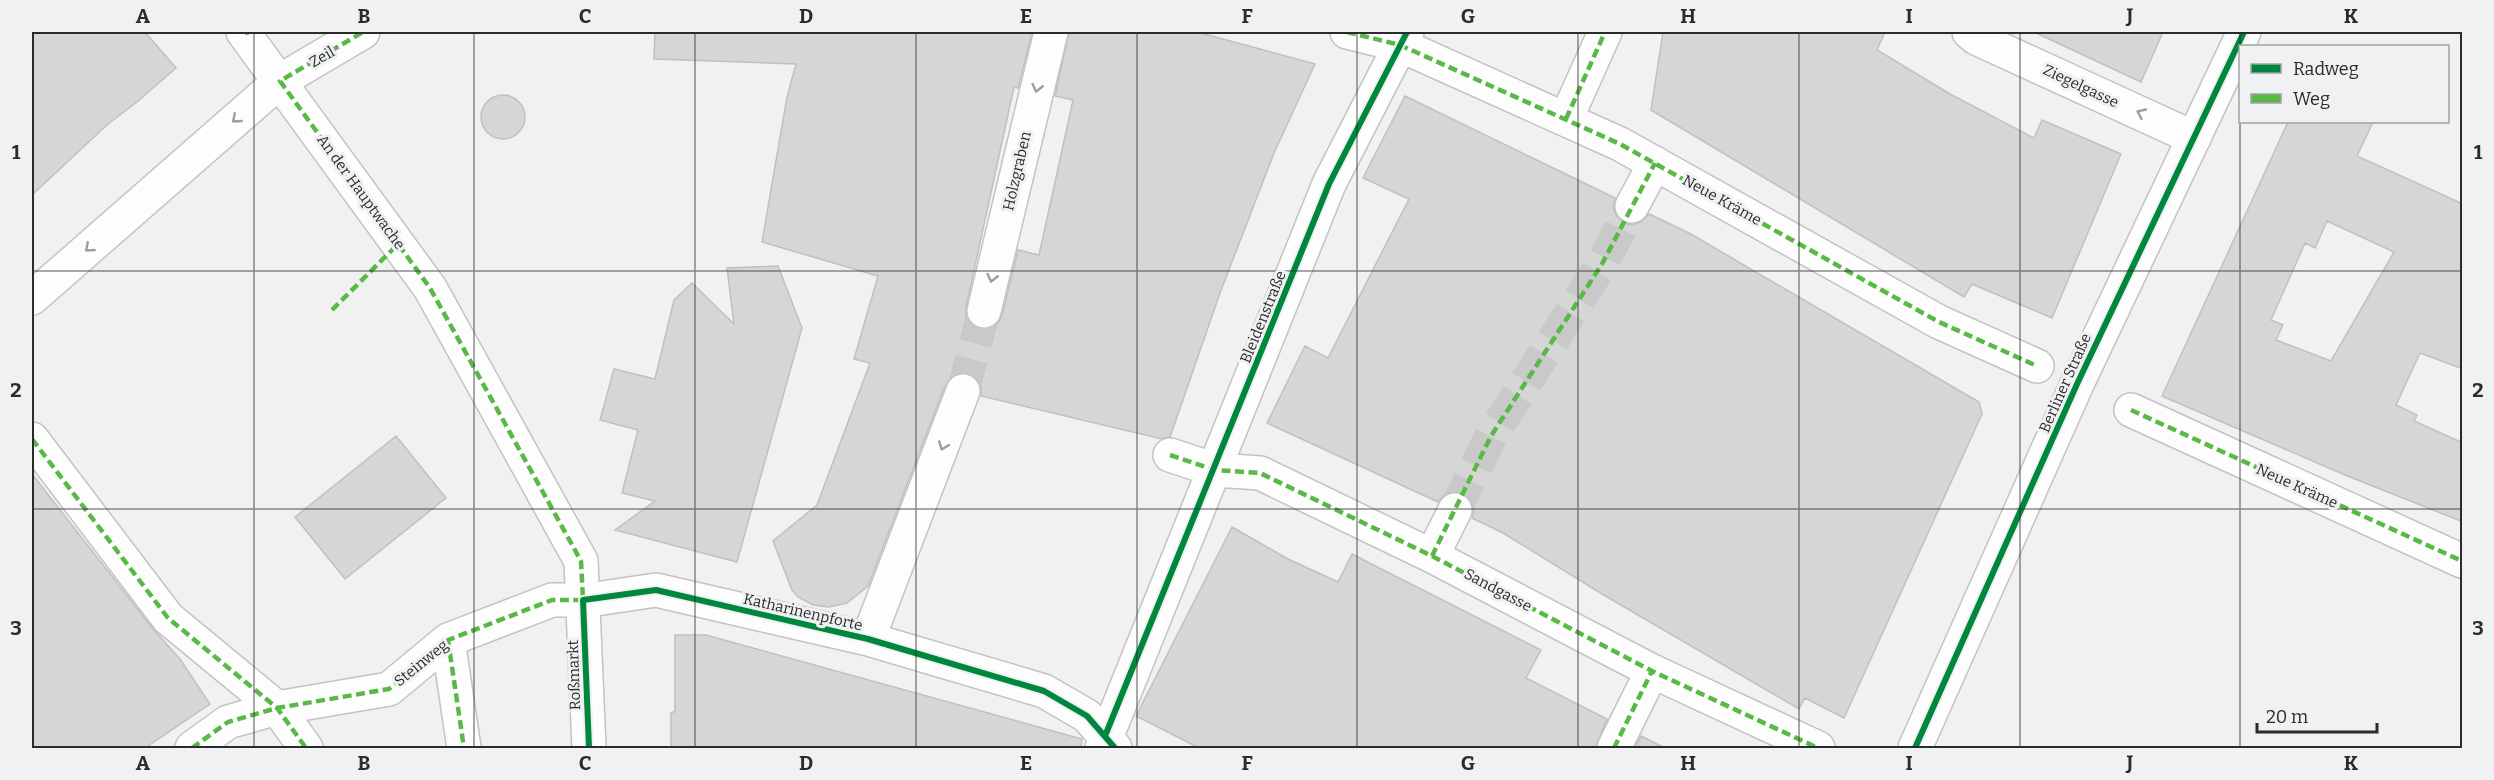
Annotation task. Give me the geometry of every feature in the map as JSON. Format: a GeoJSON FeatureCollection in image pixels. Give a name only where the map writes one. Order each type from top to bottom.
{"type":"FeatureCollection","features":[{"type":"Feature","properties":{"kind":"street","name":"An der Hauptwache"},"geometry":{"type":"LineString","coordinates":[[246,32],[430,288],[581,561],[583,600]]}},
{"type":"Feature","properties":{"kind":"street","name":"Zeil"},"geometry":{"type":"LineString","coordinates":[[280,81],[363,32]]}},
{"type":"Feature","properties":{"kind":"street","name":"Holzgraben"},"geometry":{"type":"LineString","coordinates":[[984,311],[1051,32]]}},
{"type":"Feature","properties":{"kind":"street","name":"Neue Kräme"},"geometry":{"type":"LineString","coordinates":[[1347,32],[1404,38],[1655,162],[1939,322],[2037,366]]}},
{"type":"Feature","properties":{"kind":"street"},"geometry":{"type":"LineString","coordinates":[[1566,119],[1605,32]]}},
{"type":"Feature","properties":{"kind":"street","name":"Ziegelgasse"},"geometry":{"type":"LineString","coordinates":[[1969,32],[1976,38],[2194,138]]}},
{"type":"Feature","properties":{"kind":"street","name":"Berliner Straße"},"geometry":{"type":"LineString","coordinates":[[1915,748],[2077,384],[2244,32]]}},
{"type":"Feature","properties":{"kind":"street","name":"Bleidenstraße"},"geometry":{"type":"LineString","coordinates":[[1108,744],[1329,184],[1404,38]]}},
{"type":"Feature","properties":{"kind":"street"},"geometry":{"type":"LineString","coordinates":[[32,298],[280,81]]}},
{"type":"Feature","properties":{"kind":"street"},"geometry":{"type":"LineString","coordinates":[[1632,206],[1655,162]]}},
{"type":"Feature","properties":{"kind":"street"},"geometry":{"type":"LineString","coordinates":[[868,639],[963,391]]}},
{"type":"Feature","properties":{"kind":"street","name":"Neue Kräme"},"geometry":{"type":"LineString","coordinates":[[2131,410],[2463,561]]}},
{"type":"Feature","properties":{"kind":"street"},"geometry":{"type":"LineString","coordinates":[[32,439],[168,618],[276,708],[306,748]]}},
{"type":"Feature","properties":{"kind":"street","name":"Sandgasse"},"geometry":{"type":"LineString","coordinates":[[1170,455],[1215,470],[1260,473],[1432,556],[1652,671],[1818,748]]}},
{"type":"Feature","properties":{"kind":"street"},"geometry":{"type":"LineString","coordinates":[[1432,556],[1455,510]]}},
{"type":"Feature","properties":{"kind":"street","name":"Katharinenpforte"},"geometry":{"type":"LineString","coordinates":[[583,600],[656,590],[868,639],[1044,691],[1087,716],[1108,744]]}},
{"type":"Feature","properties":{"kind":"street","name":"Steinweg"},"geometry":{"type":"LineString","coordinates":[[192,748],[228,722],[276,708],[389,689],[448,640],[552,600],[583,600]]}},
{"type":"Feature","properties":{"kind":"street","name":"Roßmarkt"},"geometry":{"type":"LineString","coordinates":[[583,600],[589,748]]}},
{"type":"Feature","properties":{"kind":"street"},"geometry":{"type":"LineString","coordinates":[[448,640],[464,748]]}},
{"type":"Feature","properties":{"kind":"street"},"geometry":{"type":"LineString","coordinates":[[1614,748],[1652,671]]}},
{"type":"Feature","properties":{"kind":"building"},"geometry":{"type":"Polygon","coordinates":[[[32,32],[145,32],[176,68],[108,124],[32,195],[32,32]]]}},
{"type":"Feature","properties":{"kind":"building"},"geometry":{"type":"Polygon","coordinates":[[[655,32],[1032,32],[1018,88],[1014,87],[966,307],[966,316],[971,324],[980,329],[990,329],[998,323],[1002,316],[1018,250],[1039,255],[1073,100],[1055,96],[1069,32],[1197,32],[1315,64],[1274,153],[1220,293],[1170,437],[1162,439],[981,396],[978,380],[970,374],[961,372],[952,376],[944,388],[868,586],[847,603],[829,607],[813,605],[798,597],[792,590],[773,541],[817,505],[870,363],[854,359],[878,276],[762,242],[787,97],[796,64],[654,59],[655,32]]]}},
{"type":"Feature","properties":{"kind":"building"},"geometry":{"type":"Polygon","coordinates":[[[1663,32],[1885,32],[1877,50],[1950,94],[2034,138],[2042,120],[2121,154],[2052,318],[1972,284],[1964,297],[1651,110],[1663,32]]]}},
{"type":"Feature","properties":{"kind":"building"},"geometry":{"type":"Polygon","coordinates":[[[2034,32],[2163,32],[2141,82],[2034,32]]]}},
{"type":"Feature","properties":{"kind":"building"},"geometry":{"type":"Polygon","coordinates":[[[503,95],[519,101],[525,117],[519,133],[503,139],[487,133],[481,117],[487,101],[503,95]]]}},
{"type":"Feature","properties":{"kind":"building"},"geometry":{"type":"Polygon","coordinates":[[[1405,96],[1615,198],[1613,207],[1616,215],[1624,223],[1632,225],[1641,222],[1649,214],[1689,233],[1979,402],[1982,414],[1844,718],[1805,698],[1799,709],[1602,594],[1503,533],[1472,518],[1474,509],[1471,500],[1464,494],[1453,491],[1444,495],[1438,502],[1267,423],[1305,346],[1328,358],[1409,199],[1363,178],[1405,96]]]}},
{"type":"Feature","properties":{"kind":"building"},"geometry":{"type":"Polygon","coordinates":[[[2288,123],[2373,123],[2357,156],[2463,204],[2463,369],[2420,353],[2396,405],[2417,415],[2414,421],[2463,443],[2463,522],[2345,475],[2162,396],[2288,123]],[[2327,221],[2315,248],[2305,243],[2271,320],[2283,325],[2276,340],[2331,361],[2394,252],[2327,221]]]}},
{"type":"Feature","properties":{"kind":"building"},"geometry":{"type":"Polygon","coordinates":[[[778,266],[802,328],[737,562],[615,530],[655,501],[622,493],[638,430],[600,420],[614,369],[655,379],[674,300],[692,283],[734,324],[727,268],[778,266]]]}},
{"type":"Feature","properties":{"kind":"building"},"geometry":{"type":"Polygon","coordinates":[[[396,436],[446,498],[345,579],[295,517],[396,436]]]}},
{"type":"Feature","properties":{"kind":"building"},"geometry":{"type":"Polygon","coordinates":[[[32,474],[153,629],[180,659],[210,704],[145,748],[32,748],[32,474]]]}},
{"type":"Feature","properties":{"kind":"building"},"geometry":{"type":"Polygon","coordinates":[[[1232,527],[1288,559],[1338,582],[1352,554],[1541,650],[1526,678],[1607,719],[1595,748],[1199,748],[1136,716],[1232,527]]]}},
{"type":"Feature","properties":{"kind":"building"},"geometry":{"type":"Polygon","coordinates":[[[675,635],[706,635],[1082,739],[1081,748],[671,748],[671,713],[675,711],[675,635]]]}},
{"type":"Feature","properties":{"kind":"building"},"geometry":{"type":"Polygon","coordinates":[[[1641,736],[1665,748],[1635,748],[1641,736]]]}},
{"type":"Feature","properties":{"kind":"tunnel"},"geometry":{"type":"LineString","coordinates":[[1455,510],[1491,436],[1602,264],[1632,206]]}},
{"type":"Feature","properties":{"kind":"tunnel"},"geometry":{"type":"LineString","coordinates":[[963,391],[984,311]]}},
{"type":"Feature","properties":{"kind":"marked path"},"geometry":{"type":"LineString","coordinates":[[245,33],[249,32]]}},
{"type":"Feature","properties":{"kind":"marked path"},"geometry":{"type":"LineString","coordinates":[[192,748],[228,722],[277,708],[389,689],[448,640],[552,600],[583,600],[581,561],[430,288],[280,81],[363,32]]}},
{"type":"Feature","properties":{"kind":"marked path"},"geometry":{"type":"LineString","coordinates":[[1347,32],[1400,45],[1620,144],[1939,322],[2037,366]]}},
{"type":"Feature","properties":{"kind":"marked path"},"geometry":{"type":"LineString","coordinates":[[1566,119],[1605,32]]}},
{"type":"Feature","properties":{"kind":"marked path"},"geometry":{"type":"LineString","coordinates":[[1432,556],[1491,436],[1602,264],[1655,163]]}},
{"type":"Feature","properties":{"kind":"marked path"},"geometry":{"type":"LineString","coordinates":[[332,310],[398,244]]}},
{"type":"Feature","properties":{"kind":"marked path"},"geometry":{"type":"LineString","coordinates":[[2131,410],[2462,561]]}},
{"type":"Feature","properties":{"kind":"marked path"},"geometry":{"type":"LineString","coordinates":[[32,439],[168,618],[277,708],[306,748]]}},
{"type":"Feature","properties":{"kind":"marked path"},"geometry":{"type":"LineString","coordinates":[[1170,455],[1215,470],[1260,473],[1432,556],[1652,671],[1818,748]]}},
{"type":"Feature","properties":{"kind":"marked path"},"geometry":{"type":"LineString","coordinates":[[448,640],[464,748]]}},
{"type":"Feature","properties":{"kind":"marked path"},"geometry":{"type":"LineString","coordinates":[[1614,748],[1652,671]]}},
{"type":"Feature","properties":{"kind":"cycle path"},"geometry":{"type":"LineString","coordinates":[[1105,736],[1329,184],[1407,32]]}},
{"type":"Feature","properties":{"kind":"cycle path"},"geometry":{"type":"LineString","coordinates":[[1915,748],[2077,384],[2244,32]]}},
{"type":"Feature","properties":{"kind":"cycle path"},"geometry":{"type":"LineString","coordinates":[[589,748],[583,600],[656,590],[868,639],[1044,691],[1087,716],[1115,748]]}}]}
